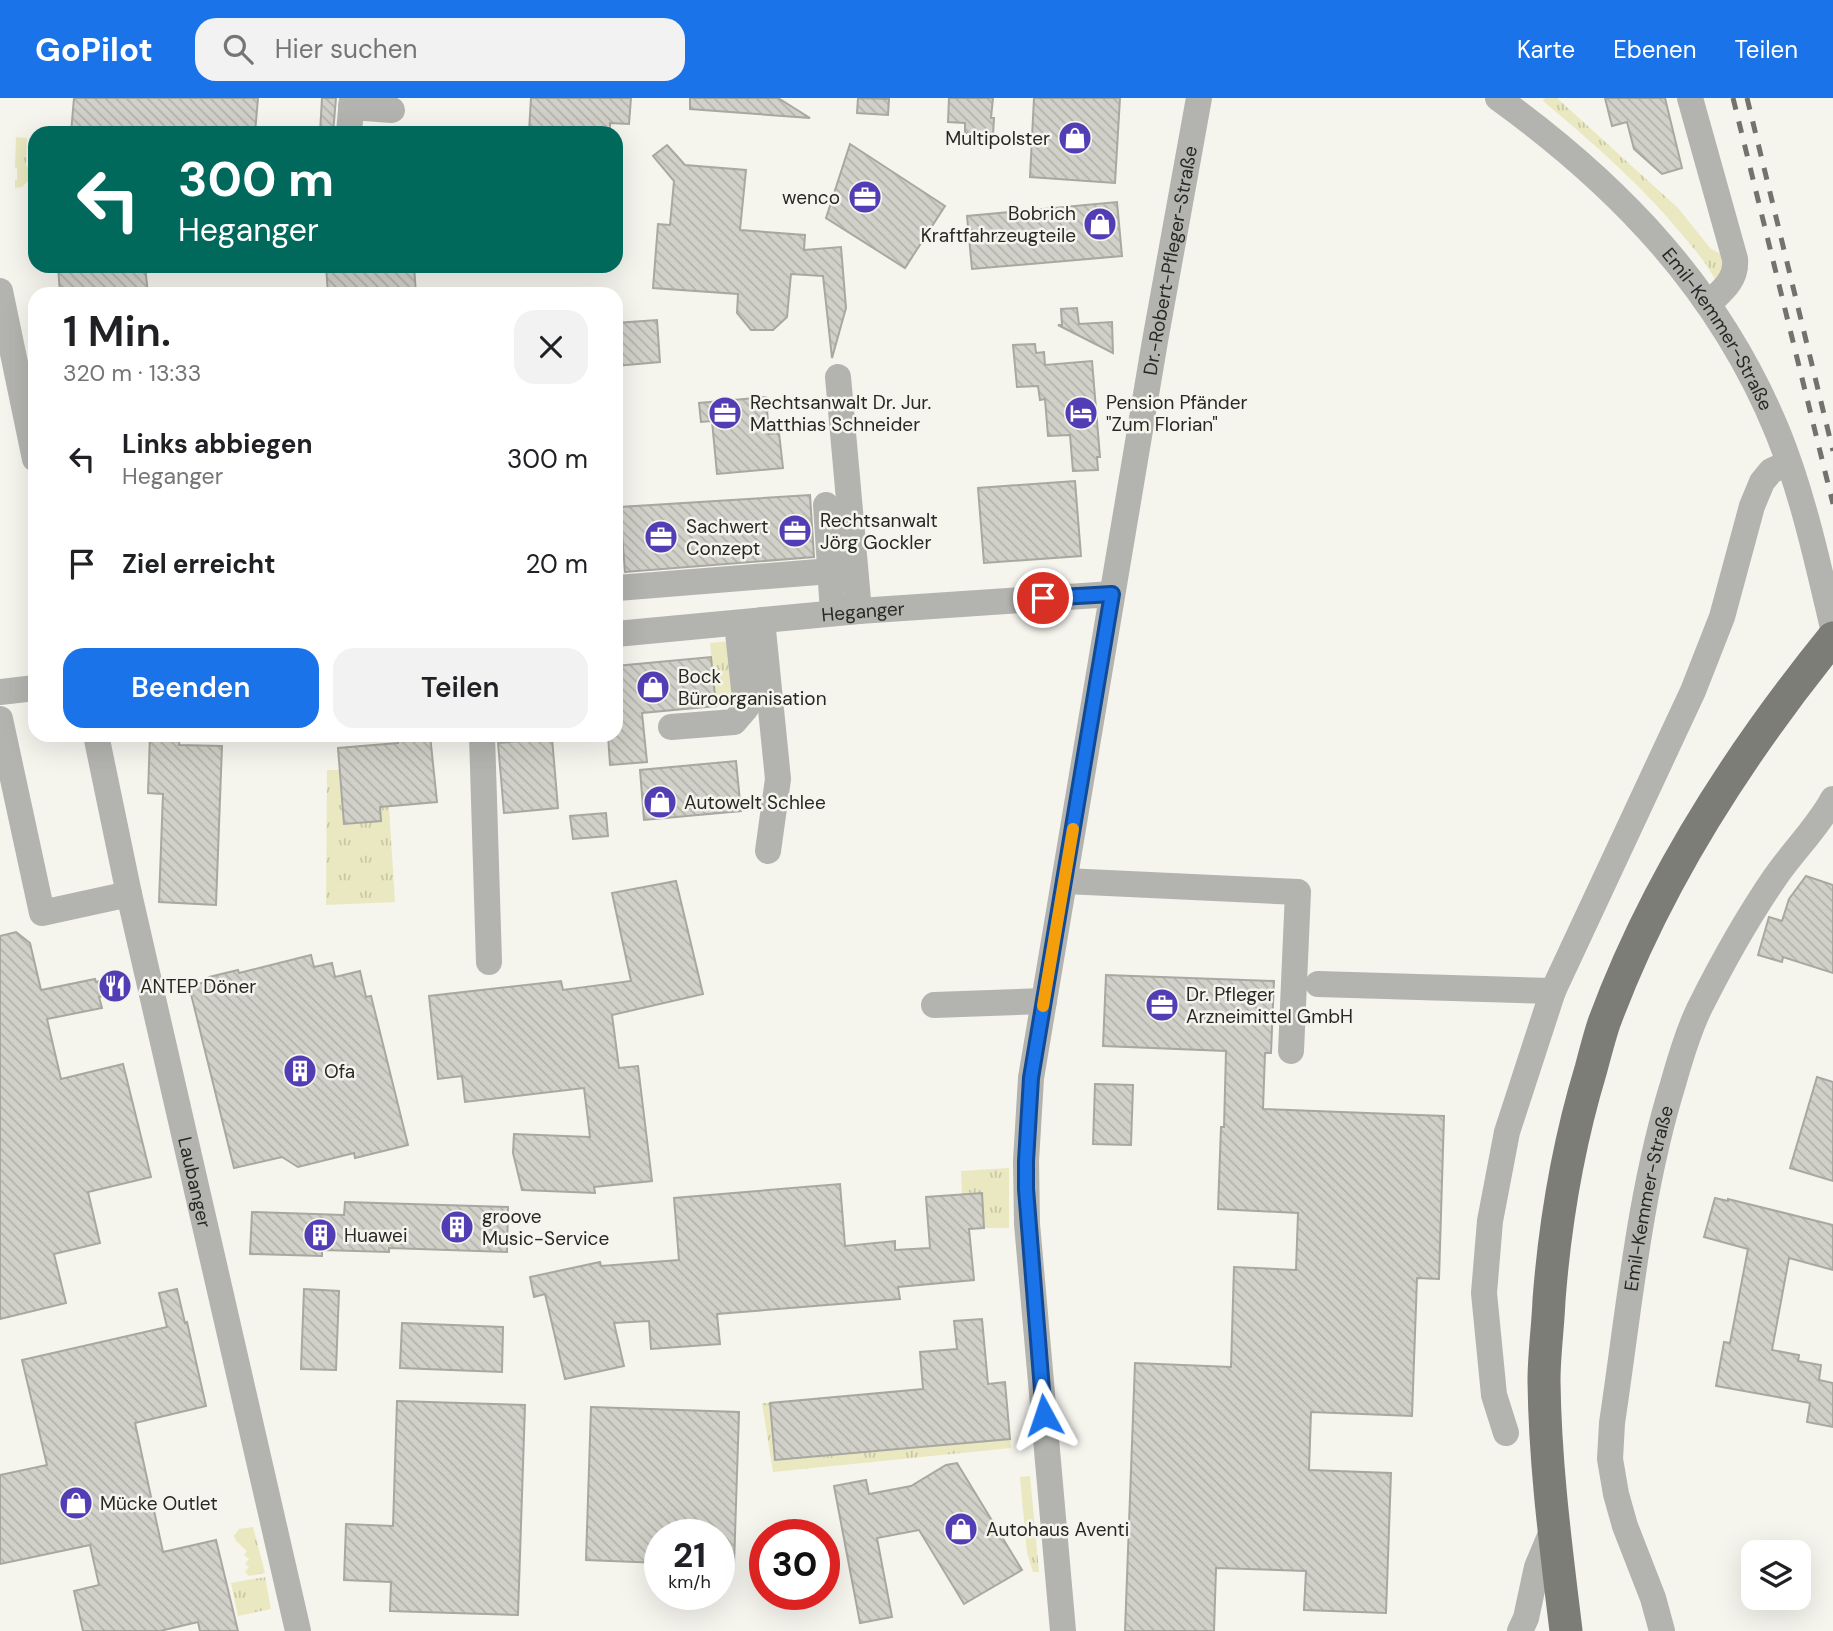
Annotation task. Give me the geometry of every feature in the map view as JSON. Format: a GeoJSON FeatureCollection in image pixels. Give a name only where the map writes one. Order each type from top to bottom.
{"type":"FeatureCollection","features":[{"type":"Feature","properties":{"kind":"main road"},"geometry":{"type":"LineString","coordinates":[[1566,1631],[1553,1529],[1545,1432],[1544,1377],[1560,1198],[1578,1111],[1604,1024],[1661,894],[1725,786],[1833,638]]}},
{"type":"Feature","properties":{"kind":"street","name":"Dr.-Robert-Pfleger-Straße"},"geometry":{"type":"LineString","coordinates":[[1063,1631],[1028,1238],[1026,1161],[1031,1078],[1199,98]]}},
{"type":"Feature","properties":{"kind":"street","name":"Emil-Kemmer-Straße"},"geometry":{"type":"LineString","coordinates":[[1498,98],[1560,145],[1612,191],[1675,260],[1709,304],[1752,377],[1778,434],[1797,491],[1833,628]]}},
{"type":"Feature","properties":{"kind":"street"},"geometry":{"type":"LineString","coordinates":[[1690,98],[1736,268],[1729,284],[1709,304]]}},
{"type":"Feature","properties":{"kind":"street"},"geometry":{"type":"LineString","coordinates":[[351,113],[391,110]]}},
{"type":"Feature","properties":{"kind":"street"},"geometry":{"type":"LineString","coordinates":[[0,291],[28,425]]}},
{"type":"Feature","properties":{"kind":"street"},"geometry":{"type":"LineString","coordinates":[[838,377],[846,612]]}},
{"type":"Feature","properties":{"kind":"street"},"geometry":{"type":"LineString","coordinates":[[1506,1433],[1494,1395],[1484,1293],[1490,1221],[1507,1132],[1553,991],[1693,691],[1722,617],[1752,506],[1762,482],[1771,471],[1788,463]]}},
{"type":"Feature","properties":{"kind":"street"},"geometry":{"type":"LineString","coordinates":[[826,505],[831,571],[846,612]]}},
{"type":"Feature","properties":{"kind":"street"},"geometry":{"type":"LineString","coordinates":[[623,588],[831,571]]}},
{"type":"Feature","properties":{"kind":"street","name":"Heganger"},"geometry":{"type":"LineString","coordinates":[[623,634],[846,612],[1112,594]]}},
{"type":"Feature","properties":{"kind":"street"},"geometry":{"type":"LineString","coordinates":[[671,727],[734,722],[746,708],[750,621]]}},
{"type":"Feature","properties":{"kind":"street"},"geometry":{"type":"LineString","coordinates":[[750,621],[778,779],[768,850]]}},
{"type":"Feature","properties":{"kind":"street"},"geometry":{"type":"LineString","coordinates":[[0,692],[28,689]]}},
{"type":"Feature","properties":{"kind":"street"},"geometry":{"type":"LineString","coordinates":[[0,719],[42,913],[129,894]]}},
{"type":"Feature","properties":{"kind":"street","name":"Laubanger"},"geometry":{"type":"LineString","coordinates":[[97,742],[129,894],[298,1631]]}},
{"type":"Feature","properties":{"kind":"street"},"geometry":{"type":"LineString","coordinates":[[482,742],[489,962]]}},
{"type":"Feature","properties":{"kind":"street","name":"Emil-Kemmer-Straße"},"geometry":{"type":"LineString","coordinates":[[1662,1631],[1653,1598],[1625,1526],[1616,1494],[1611,1459],[1612,1423],[1647,1183],[1661,1122],[1697,1012],[1750,916],[1777,874],[1833,799]]}},
{"type":"Feature","properties":{"kind":"street"},"geometry":{"type":"LineString","coordinates":[[1065,881],[1298,892],[1291,1051]]}},
{"type":"Feature","properties":{"kind":"street"},"geometry":{"type":"LineString","coordinates":[[1318,984],[1553,991]]}},
{"type":"Feature","properties":{"kind":"street"},"geometry":{"type":"LineString","coordinates":[[934,1005],[1044,1001]]}},
{"type":"Feature","properties":{"kind":"street"},"geometry":{"type":"LineString","coordinates":[[1520,1631],[1526,1618],[1537,1567],[1553,1529]]}},
{"type":"Feature","properties":{"kind":"green space"},"geometry":{"type":"Polygon","coordinates":[[[1545,98],[1558,98],[1678,208],[1711,249],[1730,255],[1716,281],[1697,253],[1652,200],[1599,149],[1543,101],[1545,98]]]}},
{"type":"Feature","properties":{"kind":"green space"},"geometry":{"type":"Polygon","coordinates":[[[16,137],[27,138],[28,181],[22,187],[15,188],[17,180],[16,137]]]}},
{"type":"Feature","properties":{"kind":"green space"},"geometry":{"type":"Polygon","coordinates":[[[732,641],[733,703],[716,706],[710,643],[732,641]]]}},
{"type":"Feature","properties":{"kind":"green space"},"geometry":{"type":"Polygon","coordinates":[[[375,745],[385,745],[395,902],[326,905],[327,770],[339,770],[344,823],[381,820],[375,745]]]}},
{"type":"Feature","properties":{"kind":"green space"},"geometry":{"type":"Polygon","coordinates":[[[1009,1168],[1009,1228],[984,1228],[982,1194],[962,1195],[961,1171],[1009,1168]]]}},
{"type":"Feature","properties":{"kind":"green space"},"geometry":{"type":"Polygon","coordinates":[[[762,1403],[770,1403],[775,1459],[1010,1439],[1011,1448],[773,1472],[762,1403]]]}},
{"type":"Feature","properties":{"kind":"green space"},"geometry":{"type":"Polygon","coordinates":[[[1030,1476],[1039,1572],[1033,1572],[1027,1553],[1020,1477],[1030,1476]]]}},
{"type":"Feature","properties":{"kind":"green space"},"geometry":{"type":"Polygon","coordinates":[[[253,1527],[265,1573],[249,1576],[245,1572],[249,1567],[245,1564],[249,1559],[244,1555],[247,1551],[234,1536],[239,1529],[253,1527]]]}},
{"type":"Feature","properties":{"kind":"green space"},"geometry":{"type":"Polygon","coordinates":[[[265,1577],[271,1609],[238,1616],[231,1583],[265,1577]]]}},
{"type":"Feature","properties":{"kind":"building"},"geometry":{"type":"Polygon","coordinates":[[[74,98],[258,98],[256,126],[72,126],[74,98]]]}},
{"type":"Feature","properties":{"kind":"building"},"geometry":{"type":"Polygon","coordinates":[[[322,98],[336,98],[334,126],[320,126],[322,98]]]}},
{"type":"Feature","properties":{"kind":"building"},"geometry":{"type":"Polygon","coordinates":[[[531,98],[631,98],[629,124],[529,126],[531,98]]]}},
{"type":"Feature","properties":{"kind":"building"},"geometry":{"type":"Polygon","coordinates":[[[690,98],[778,98],[810,118],[690,109],[690,98]]]}},
{"type":"Feature","properties":{"kind":"building"},"geometry":{"type":"Polygon","coordinates":[[[858,98],[889,99],[888,115],[857,113],[858,98]]]}},
{"type":"Feature","properties":{"kind":"building"},"geometry":{"type":"Polygon","coordinates":[[[949,98],[993,98],[993,135],[965,133],[965,123],[948,122],[949,98]]]}},
{"type":"Feature","properties":{"kind":"building","name":"Multipolster"},"geometry":{"type":"Polygon","coordinates":[[[1034,98],[1120,98],[1115,183],[1030,177],[1034,98]]]}},
{"type":"Feature","properties":{"kind":"building"},"geometry":{"type":"Polygon","coordinates":[[[1605,98],[1665,98],[1682,168],[1662,174],[1634,149],[1627,122],[1612,126],[1605,98]]]}},
{"type":"Feature","properties":{"kind":"building"},"geometry":{"type":"Polygon","coordinates":[[[850,144],[945,206],[905,268],[826,218],[850,144]]]}},
{"type":"Feature","properties":{"kind":"building"},"geometry":{"type":"Polygon","coordinates":[[[667,145],[685,165],[746,170],[740,230],[805,235],[804,250],[841,247],[846,308],[832,358],[823,276],[791,274],[787,317],[773,330],[751,330],[737,313],[738,294],[653,288],[658,224],[670,225],[674,181],[653,156],[667,145]]]}},
{"type":"Feature","properties":{"kind":"building"},"geometry":{"type":"Polygon","coordinates":[[[1117,202],[1122,256],[972,269],[967,216],[1117,202]]]}},
{"type":"Feature","properties":{"kind":"building"},"geometry":{"type":"Polygon","coordinates":[[[58,273],[146,273],[147,287],[60,287],[58,273]]]}},
{"type":"Feature","properties":{"kind":"building"},"geometry":{"type":"Polygon","coordinates":[[[326,273],[414,273],[416,287],[328,287],[326,273]]]}},
{"type":"Feature","properties":{"kind":"building"},"geometry":{"type":"Polygon","coordinates":[[[1077,308],[1079,324],[1112,322],[1113,353],[1058,325],[1062,325],[1061,309],[1077,308]]]}},
{"type":"Feature","properties":{"kind":"building"},"geometry":{"type":"Polygon","coordinates":[[[657,320],[660,362],[623,365],[623,322],[657,320]]]}},
{"type":"Feature","properties":{"kind":"building"},"geometry":{"type":"Polygon","coordinates":[[[1035,344],[1036,353],[1044,352],[1045,365],[1092,361],[1100,457],[1097,457],[1098,470],[1073,471],[1070,435],[1048,436],[1045,399],[1040,400],[1038,386],[1017,387],[1013,345],[1035,344]]]}},
{"type":"Feature","properties":{"kind":"building"},"geometry":{"type":"Polygon","coordinates":[[[766,397],[769,434],[779,433],[783,468],[717,474],[712,421],[701,422],[699,403],[766,397]]]}},
{"type":"Feature","properties":{"kind":"building"},"geometry":{"type":"Polygon","coordinates":[[[1075,481],[1081,556],[984,563],[978,488],[1075,481]]]}},
{"type":"Feature","properties":{"kind":"building"},"geometry":{"type":"Polygon","coordinates":[[[810,495],[814,557],[625,572],[623,507],[810,495]]]}},
{"type":"Feature","properties":{"kind":"building"},"geometry":{"type":"Polygon","coordinates":[[[711,657],[716,706],[642,713],[647,762],[610,765],[608,742],[623,742],[623,665],[711,657]]]}},
{"type":"Feature","properties":{"kind":"building"},"geometry":{"type":"Polygon","coordinates":[[[150,742],[222,746],[216,905],[159,902],[163,794],[148,793],[150,742]]]}},
{"type":"Feature","properties":{"kind":"building"},"geometry":{"type":"Polygon","coordinates":[[[431,742],[437,802],[380,807],[381,821],[344,824],[338,748],[431,742]]]}},
{"type":"Feature","properties":{"kind":"building"},"geometry":{"type":"Polygon","coordinates":[[[552,742],[558,808],[504,813],[498,743],[552,742]]]}},
{"type":"Feature","properties":{"kind":"building"},"geometry":{"type":"Polygon","coordinates":[[[736,761],[741,811],[644,820],[640,770],[736,761]]]}},
{"type":"Feature","properties":{"kind":"building"},"geometry":{"type":"Polygon","coordinates":[[[606,813],[608,836],[573,839],[570,816],[606,813]]]}},
{"type":"Feature","properties":{"kind":"building"},"geometry":{"type":"Polygon","coordinates":[[[1806,876],[1833,885],[1833,973],[1783,957],[1782,962],[1758,955],[1769,917],[1782,921],[1789,899],[1806,876]]]}},
{"type":"Feature","properties":{"kind":"building"},"geometry":{"type":"Polygon","coordinates":[[[676,881],[703,994],[612,1015],[619,1068],[638,1066],[652,1181],[594,1187],[595,1193],[522,1190],[513,1153],[514,1134],[590,1137],[584,1088],[465,1102],[462,1076],[438,1079],[429,996],[561,981],[563,990],[631,981],[612,893],[676,881]]]}},
{"type":"Feature","properties":{"kind":"building"},"geometry":{"type":"Polygon","coordinates":[[[16,932],[30,943],[41,990],[123,976],[127,991],[99,997],[102,1008],[47,1019],[61,1079],[123,1064],[151,1177],[88,1192],[100,1243],[54,1254],[66,1303],[0,1319],[0,936],[16,932]]]}},
{"type":"Feature","properties":{"kind":"building","name":"Ofa"},"geometry":{"type":"Polygon","coordinates":[[[311,955],[314,967],[332,963],[335,977],[360,971],[366,997],[371,996],[408,1145],[355,1158],[354,1153],[298,1167],[282,1157],[234,1168],[189,986],[210,981],[209,977],[238,970],[239,973],[311,955]]]}},
{"type":"Feature","properties":{"kind":"building"},"geometry":{"type":"Polygon","coordinates":[[[1106,975],[1274,981],[1271,1053],[1265,1053],[1263,1109],[1444,1116],[1439,1279],[1417,1278],[1412,1416],[1311,1412],[1309,1470],[1391,1473],[1386,1613],[1304,1610],[1306,1571],[1216,1568],[1214,1631],[1125,1631],[1135,1363],[1231,1367],[1234,1267],[1296,1270],[1298,1213],[1218,1209],[1226,1051],[1103,1046],[1106,975]]]}},
{"type":"Feature","properties":{"kind":"building"},"geometry":{"type":"Polygon","coordinates":[[[1817,1077],[1833,1082],[1833,1181],[1790,1168],[1817,1077]]]}},
{"type":"Feature","properties":{"kind":"building"},"geometry":{"type":"Polygon","coordinates":[[[1095,1084],[1133,1085],[1131,1145],[1093,1144],[1095,1084]]]}},
{"type":"Feature","properties":{"kind":"building"},"geometry":{"type":"Polygon","coordinates":[[[840,1184],[845,1246],[895,1241],[895,1250],[930,1248],[926,1197],[982,1193],[984,1228],[969,1229],[974,1280],[898,1287],[900,1299],[717,1314],[720,1344],[651,1349],[649,1321],[614,1323],[624,1366],[565,1379],[545,1294],[534,1297],[530,1277],[600,1262],[601,1266],[679,1260],[674,1198],[840,1184]]]}},
{"type":"Feature","properties":{"kind":"building"},"geometry":{"type":"Polygon","coordinates":[[[1715,1198],[1833,1225],[1833,1270],[1789,1258],[1772,1350],[1799,1355],[1798,1361],[1821,1365],[1819,1380],[1833,1383],[1833,1427],[1807,1422],[1810,1403],[1716,1386],[1724,1342],[1730,1343],[1748,1249],[1704,1237],[1715,1198]]]}},
{"type":"Feature","properties":{"kind":"building"},"geometry":{"type":"Polygon","coordinates":[[[345,1202],[508,1207],[507,1252],[389,1248],[389,1252],[322,1250],[322,1256],[250,1254],[252,1212],[344,1215],[345,1202]]]}},
{"type":"Feature","properties":{"kind":"building"},"geometry":{"type":"Polygon","coordinates":[[[177,1289],[206,1406],[135,1423],[163,1552],[216,1540],[238,1631],[200,1631],[198,1622],[160,1631],[83,1631],[74,1591],[99,1585],[90,1545],[0,1564],[0,1475],[47,1465],[22,1360],[167,1327],[159,1293],[177,1289]]]}},
{"type":"Feature","properties":{"kind":"building"},"geometry":{"type":"Polygon","coordinates":[[[304,1289],[339,1291],[336,1370],[301,1369],[304,1289]]]}},
{"type":"Feature","properties":{"kind":"building"},"geometry":{"type":"Polygon","coordinates":[[[982,1319],[988,1384],[1005,1382],[1010,1439],[775,1460],[770,1403],[923,1389],[920,1352],[957,1349],[954,1321],[982,1319]]]}},
{"type":"Feature","properties":{"kind":"building"},"geometry":{"type":"Polygon","coordinates":[[[402,1323],[503,1327],[502,1372],[400,1368],[402,1323]]]}},
{"type":"Feature","properties":{"kind":"building"},"geometry":{"type":"Polygon","coordinates":[[[397,1401],[525,1405],[518,1615],[390,1611],[391,1582],[344,1580],[346,1524],[393,1526],[397,1401]]]}},
{"type":"Feature","properties":{"kind":"building"},"geometry":{"type":"Polygon","coordinates":[[[591,1407],[739,1412],[735,1535],[735,1519],[644,1519],[644,1562],[586,1560],[591,1407]]]}},
{"type":"Feature","properties":{"kind":"building"},"geometry":{"type":"Polygon","coordinates":[[[957,1463],[1022,1570],[964,1604],[919,1530],[877,1538],[892,1617],[860,1623],[834,1486],[866,1480],[869,1494],[911,1486],[946,1465],[957,1463]]]}},
{"type":"Feature","properties":{"kind":"railway"},"geometry":{"type":"LineString","coordinates":[[1733,98],[1833,504]]}},
{"type":"Feature","properties":{"kind":"railway"},"geometry":{"type":"LineString","coordinates":[[1747,98],[1833,451]]}},
{"type":"Feature","properties":{"kind":"slow traffic"},"geometry":{"type":"LineString","coordinates":[[1043,1006],[1073,829]]}},
{"type":"Feature","properties":{"kind":"place","name":"Multipolster"},"geometry":{"type":"Point","coordinates":[1075,138]}},
{"type":"Feature","properties":{"kind":"place","name":"wenco"},"geometry":{"type":"Point","coordinates":[865,197]}},
{"type":"Feature","properties":{"kind":"place","name":"Bobrich Kraftfahrzeugteile"},"geometry":{"type":"Point","coordinates":[1100,224]}},
{"type":"Feature","properties":{"kind":"place","name":"Rechtsanwalt Dr. Jur. Matthias Schneider"},"geometry":{"type":"Point","coordinates":[725,413]}},
{"type":"Feature","properties":{"kind":"place","name":"Pension Pfänder \"Zum Florian\""},"geometry":{"type":"Point","coordinates":[1081,413]}},
{"type":"Feature","properties":{"kind":"place","name":"Rechtsanwalt Jörg Gockler"},"geometry":{"type":"Point","coordinates":[795,531]}},
{"type":"Feature","properties":{"kind":"place","name":"Sachwert Conzept"},"geometry":{"type":"Point","coordinates":[661,537]}},
{"type":"Feature","properties":{"kind":"place","name":"Bock Büroorganisation"},"geometry":{"type":"Point","coordinates":[653,687]}},
{"type":"Feature","properties":{"kind":"place","name":"Autowelt Schlee"},"geometry":{"type":"Point","coordinates":[660,802]}},
{"type":"Feature","properties":{"kind":"place","name":"ANTEP Döner"},"geometry":{"type":"Point","coordinates":[115,986]}},
{"type":"Feature","properties":{"kind":"place","name":"Dr. Pfleger Arzneimittel GmbH"},"geometry":{"type":"Point","coordinates":[1162,1005]}},
{"type":"Feature","properties":{"kind":"place","name":"Ofa"},"geometry":{"type":"Point","coordinates":[300,1071]}},
{"type":"Feature","properties":{"kind":"place","name":"groove Music-Service"},"geometry":{"type":"Point","coordinates":[457,1227]}},
{"type":"Feature","properties":{"kind":"place","name":"Huawei"},"geometry":{"type":"Point","coordinates":[320,1235]}},
{"type":"Feature","properties":{"kind":"place","name":"Mücke Outlet"},"geometry":{"type":"Point","coordinates":[76,1503]}},
{"type":"Feature","properties":{"kind":"place","name":"Autohaus Aventi"},"geometry":{"type":"Point","coordinates":[961,1529]}},
{"type":"Feature","properties":{"kind":"route"},"geometry":{"type":"LineString","coordinates":[[1043,598],[1112,594],[1031,1078],[1026,1161],[1027,1224],[1044,1415]]}}]}
